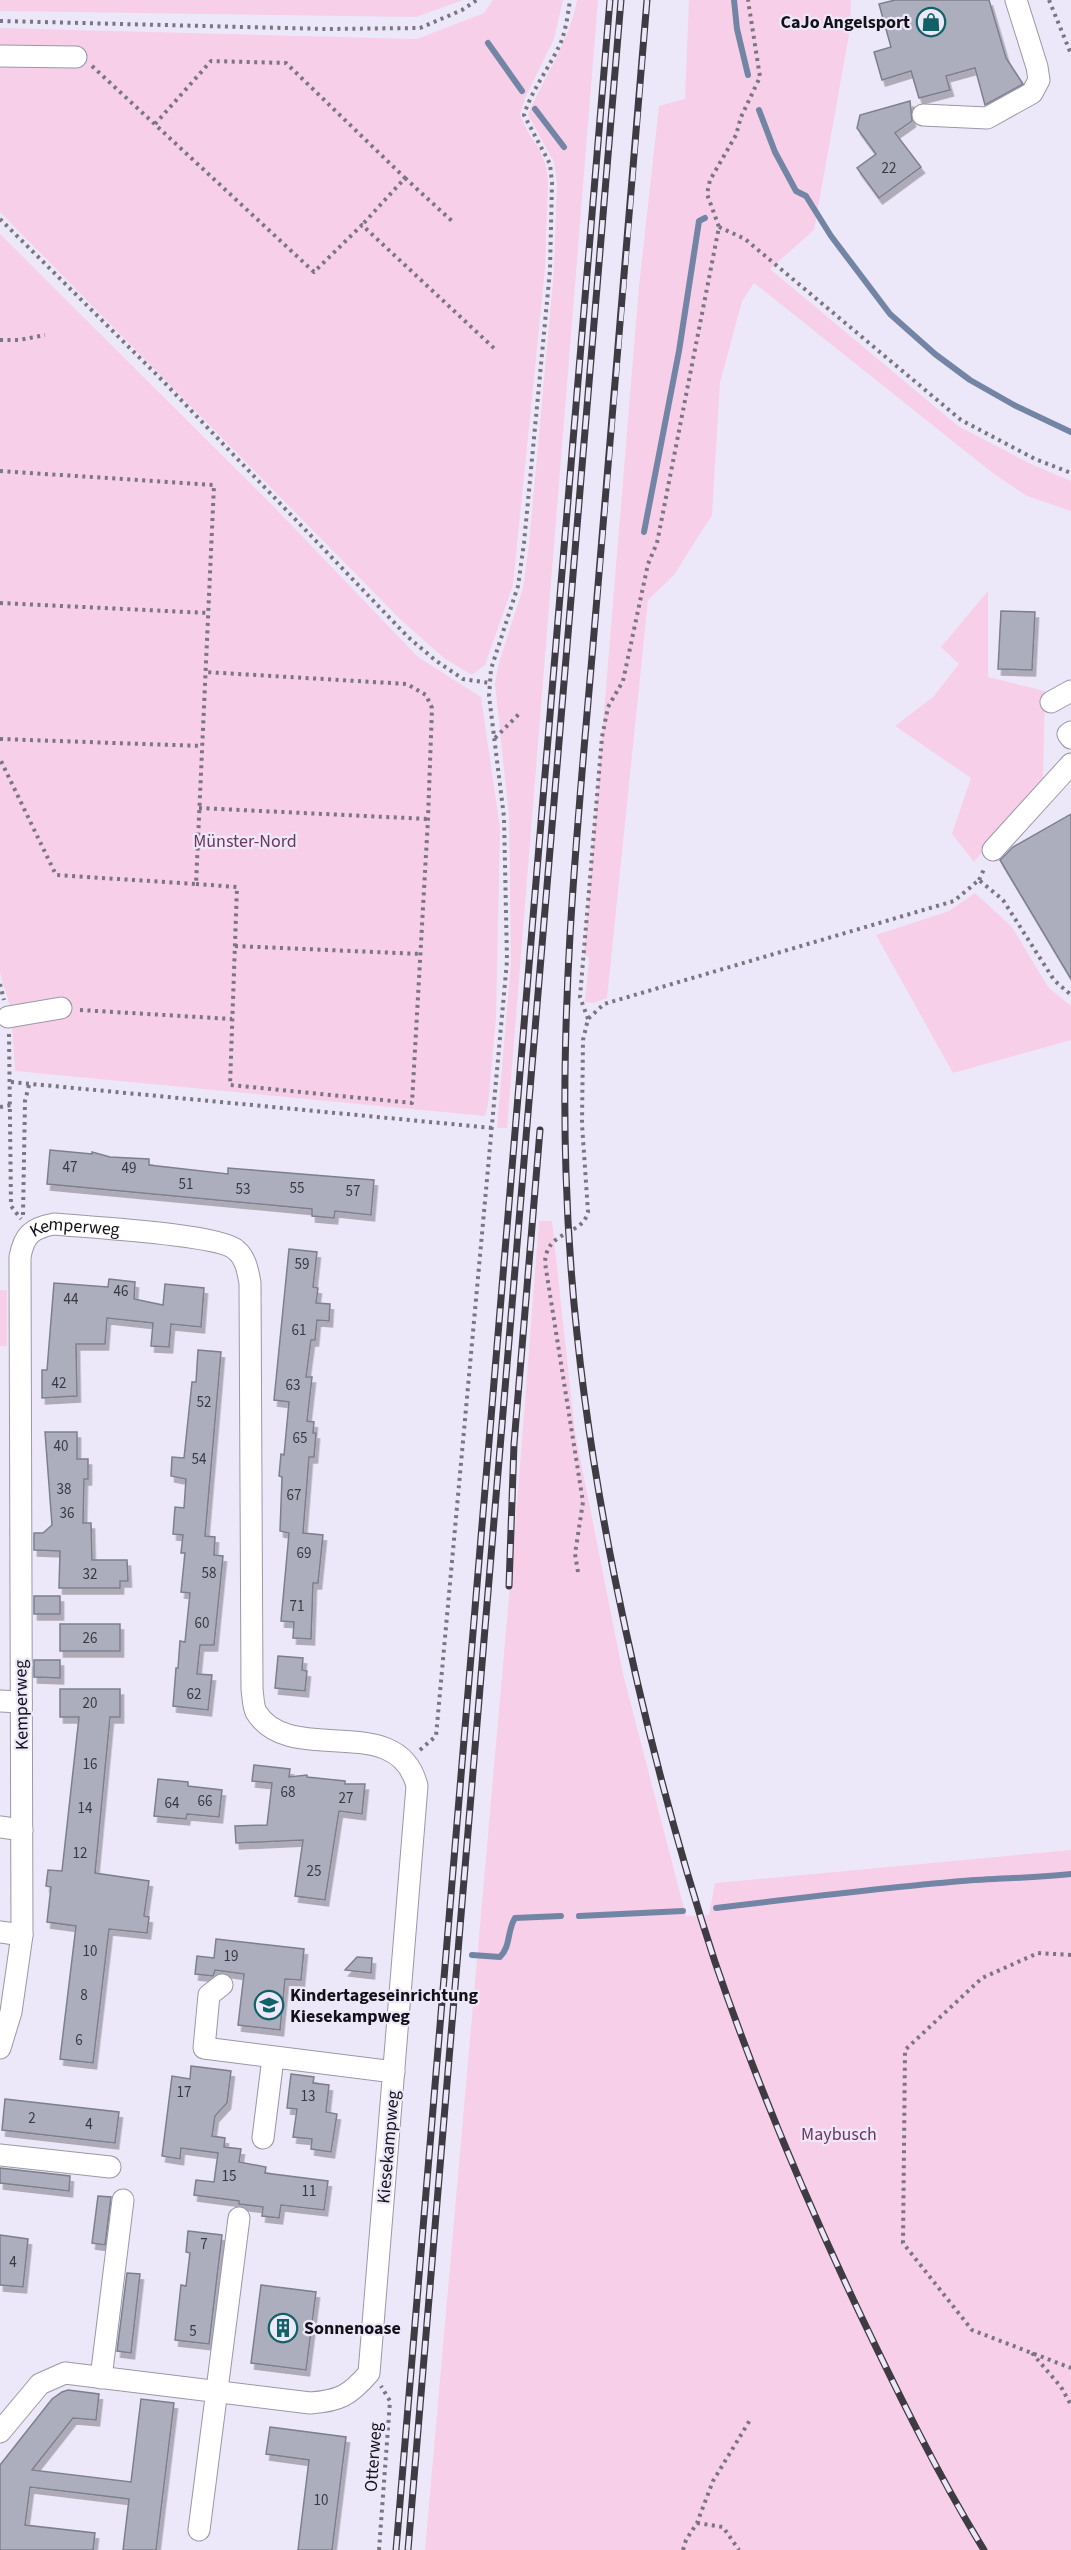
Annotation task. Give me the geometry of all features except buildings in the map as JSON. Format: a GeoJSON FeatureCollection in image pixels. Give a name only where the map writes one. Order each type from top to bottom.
{"type":"FeatureCollection","features":[{"type":"Feature","properties":{"kind":"street"},"geometry":{"type":"LineString","coordinates":[[922,115],[987,118],[1032,93],[1039,80],[1037,67],[1016,0]]}},
{"type":"Feature","properties":{"kind":"street"},"geometry":{"type":"LineString","coordinates":[[0,56],[76,57]]}},
{"type":"Feature","properties":{"kind":"street"},"geometry":{"type":"LineString","coordinates":[[1052,702],[1071,691]]}},
{"type":"Feature","properties":{"kind":"street"},"geometry":{"type":"LineString","coordinates":[[1071,732],[1068,734],[1071,738]]}},
{"type":"Feature","properties":{"kind":"street"},"geometry":{"type":"LineString","coordinates":[[993,850],[1071,764]]}},
{"type":"Feature","properties":{"kind":"street"},"geometry":{"type":"LineString","coordinates":[[8,1017],[61,1008]]}},
{"type":"Feature","properties":{"kind":"street","name":"Kemperweg"},"geometry":{"type":"LineString","coordinates":[[0,2046],[11,2012],[22,1935],[22,1830],[10,1702],[10,1427],[20,1257],[22,1244],[29,1233],[39,1227],[54,1224],[207,1239],[236,1249],[246,1264],[250,1283],[252,1677],[255,1710],[266,1724],[279,1732],[297,1737],[382,1746],[396,1752],[406,1762]]}},
{"type":"Feature","properties":{"kind":"street","name":"Kiesekampweg"},"geometry":{"type":"LineString","coordinates":[[369,2373],[417,1785],[414,1773],[406,1762]]}},
{"type":"Feature","properties":{"kind":"street"},"geometry":{"type":"LineString","coordinates":[[0,1827],[22,1830]]}},
{"type":"Feature","properties":{"kind":"street"},"geometry":{"type":"LineString","coordinates":[[0,1932],[22,1935]]}},
{"type":"Feature","properties":{"kind":"street"},"geometry":{"type":"LineString","coordinates":[[222,1985],[209,1995],[204,2048],[394,2073]]}},
{"type":"Feature","properties":{"kind":"street"},"geometry":{"type":"LineString","coordinates":[[263,2138],[273,2058]]}},
{"type":"Feature","properties":{"kind":"street"},"geometry":{"type":"LineString","coordinates":[[0,2155],[110,2167]]}},
{"type":"Feature","properties":{"kind":"street"},"geometry":{"type":"LineString","coordinates":[[101,2378],[123,2199]]}},
{"type":"Feature","properties":{"kind":"street"},"geometry":{"type":"LineString","coordinates":[[199,2530],[238,2218]]}},
{"type":"Feature","properties":{"kind":"street"},"geometry":{"type":"LineString","coordinates":[[0,2433],[40,2384],[65,2373],[310,2403],[333,2402],[354,2390],[369,2373]]}},
{"type":"Feature","properties":{"kind":"path"},"geometry":{"type":"LineString","coordinates":[[0,21],[327,29],[420,28],[462,10],[477,0]]}},
{"type":"Feature","properties":{"kind":"path"},"geometry":{"type":"LineString","coordinates":[[436,1736],[507,961],[504,817],[489,696],[491,669],[518,586],[550,270],[550,164],[524,115],[529,100],[561,41],[568,20],[570,0]]}},
{"type":"Feature","properties":{"kind":"path"},"geometry":{"type":"LineString","coordinates":[[578,1572],[575,1554],[584,1502],[545,1263],[546,1251],[551,1243],[583,1222],[588,1212],[582,1124],[583,1040],[588,1019],[580,997],[602,736],[608,707],[623,681],[648,564],[657,543],[719,227],[707,194],[710,180],[736,135],[741,117],[760,77],[748,0]]}},
{"type":"Feature","properties":{"kind":"path"},"geometry":{"type":"LineString","coordinates":[[1049,0],[1071,54]]}},
{"type":"Feature","properties":{"kind":"path"},"geometry":{"type":"LineString","coordinates":[[76,57],[88,62],[314,272],[405,178]]}},
{"type":"Feature","properties":{"kind":"path"},"geometry":{"type":"LineString","coordinates":[[155,124],[211,61],[286,63],[453,222]]}},
{"type":"Feature","properties":{"kind":"path"},"geometry":{"type":"LineString","coordinates":[[0,219],[160,378],[408,637],[435,660],[463,679],[490,683]]}},
{"type":"Feature","properties":{"kind":"path"},"geometry":{"type":"LineString","coordinates":[[362,225],[497,351]]}},
{"type":"Feature","properties":{"kind":"path"},"geometry":{"type":"LineString","coordinates":[[719,227],[745,239],[962,420],[1035,459],[1071,473]]}},
{"type":"Feature","properties":{"kind":"path"},"geometry":{"type":"LineString","coordinates":[[0,340],[19,340],[45,335]]}},
{"type":"Feature","properties":{"kind":"path"},"geometry":{"type":"LineString","coordinates":[[0,471],[214,485],[196,884]]}},
{"type":"Feature","properties":{"kind":"path"},"geometry":{"type":"LineString","coordinates":[[0,603],[208,613]]}},
{"type":"Feature","properties":{"kind":"path"},"geometry":{"type":"LineString","coordinates":[[0,759],[56,874],[237,887],[230,1085],[412,1103],[432,708],[426,695],[407,684],[205,672]]}},
{"type":"Feature","properties":{"kind":"path"},"geometry":{"type":"LineString","coordinates":[[494,738],[519,714]]}},
{"type":"Feature","properties":{"kind":"path"},"geometry":{"type":"LineString","coordinates":[[0,739],[202,746]]}},
{"type":"Feature","properties":{"kind":"path"},"geometry":{"type":"LineString","coordinates":[[199,808],[428,819]]}},
{"type":"Feature","properties":{"kind":"path"},"geometry":{"type":"LineString","coordinates":[[588,1019],[604,1004],[954,901],[979,880],[1003,900],[1054,980],[1071,994]]}},
{"type":"Feature","properties":{"kind":"path"},"geometry":{"type":"LineString","coordinates":[[235,946],[421,954]]}},
{"type":"Feature","properties":{"kind":"path"},"geometry":{"type":"LineString","coordinates":[[61,1008],[232,1019]]}},
{"type":"Feature","properties":{"kind":"path"},"geometry":{"type":"LineString","coordinates":[[29,1085],[25,1101],[23,1222],[11,1206],[11,1082],[493,1128]]}},
{"type":"Feature","properties":{"kind":"path"},"geometry":{"type":"LineString","coordinates":[[0,1107],[11,1104]]}},
{"type":"Feature","properties":{"kind":"path"},"geometry":{"type":"LineString","coordinates":[[1071,1955],[1038,1953],[982,1978],[905,2050],[903,2243],[972,2330],[1071,2368]]}},
{"type":"Feature","properties":{"kind":"path"},"geometry":{"type":"LineString","coordinates":[[1031,2353],[1060,2387],[1071,2405]]}},
{"type":"Feature","properties":{"kind":"path","name":"Otterweg"},"geometry":{"type":"LineString","coordinates":[[369,2373],[384,2389],[390,2401],[379,2550]]}},
{"type":"Feature","properties":{"kind":"path"},"geometry":{"type":"LineString","coordinates":[[683,2550],[686,2540],[697,2523],[713,2481],[750,2420]]}},
{"type":"Feature","properties":{"kind":"path"},"geometry":{"type":"LineString","coordinates":[[697,2523],[723,2527],[739,2550]]}},
{"type":"Feature","properties":{"kind":"green space"},"geometry":{"type":"Polygon","coordinates":[[[0,0],[463,0],[416,17],[0,11],[0,0]]]}},
{"type":"Feature","properties":{"kind":"green space"},"geometry":{"type":"Polygon","coordinates":[[[493,0],[563,0],[554,39],[525,98],[520,115],[546,165],[548,182],[545,269],[513,585],[485,665],[472,675],[444,658],[400,619],[0,212],[0,28],[417,39],[484,13],[493,0]]]}},
{"type":"Feature","properties":{"kind":"green space"},"geometry":{"type":"Polygon","coordinates":[[[577,0],[598,0],[507,1128],[497,1128],[511,961],[509,816],[495,684],[498,666],[523,588],[529,544],[554,270],[557,183],[554,162],[528,115],[568,31],[577,0]]]}},
{"type":"Feature","properties":{"kind":"green space"},"geometry":{"type":"Polygon","coordinates":[[[689,0],[851,0],[850,29],[814,230],[770,269],[958,426],[1033,465],[1071,481],[1071,511],[1027,496],[994,474],[754,283],[742,301],[720,383],[712,515],[674,575],[648,600],[607,998],[593,1003],[585,1002],[589,957],[584,955],[639,286],[659,106],[685,99],[689,0]]]}},
{"type":"Feature","properties":{"kind":"green space","name":"Münster-Nord"},"geometry":{"type":"Polygon","coordinates":[[[0,234],[275,508],[418,657],[481,697],[500,828],[496,1018],[485,1116],[15,1071],[11,1010],[0,973],[0,234]]]}},
{"type":"Feature","properties":{"kind":"green space"},"geometry":{"type":"Polygon","coordinates":[[[988,591],[988,677],[1045,691],[1043,778],[974,862],[952,834],[971,778],[895,726],[933,697],[959,664],[941,647],[988,591]]]}},
{"type":"Feature","properties":{"kind":"green space"},"geometry":{"type":"Polygon","coordinates":[[[975,893],[1012,927],[1048,987],[1071,1006],[1071,1040],[953,1073],[876,935],[949,911],[975,893]]]}},
{"type":"Feature","properties":{"kind":"green space","name":"Maybusch"},"geometry":{"type":"Polygon","coordinates":[[[539,1221],[552,1221],[575,1432],[623,1674],[686,1916],[709,1915],[715,1883],[1071,1850],[1071,2550],[425,2550],[516,1517],[539,1221]]]}},
{"type":"Feature","properties":{"kind":"green space"},"geometry":{"type":"Polygon","coordinates":[[[0,1290],[7,1290],[7,1346],[0,1346],[0,1290]]]}},
{"type":"Feature","properties":{"kind":"waterway"},"geometry":{"type":"LineString","coordinates":[[734,0],[737,29],[748,75]]}},
{"type":"Feature","properties":{"kind":"waterway"},"geometry":{"type":"LineString","coordinates":[[488,43],[522,91]]}},
{"type":"Feature","properties":{"kind":"waterway"},"geometry":{"type":"LineString","coordinates":[[535,109],[564,147]]}},
{"type":"Feature","properties":{"kind":"waterway"},"geometry":{"type":"LineString","coordinates":[[759,110],[775,152],[796,191],[806,196],[831,236],[890,314],[935,354],[970,380],[1014,405],[1071,432]]}},
{"type":"Feature","properties":{"kind":"waterway"},"geometry":{"type":"LineString","coordinates":[[644,532],[679,351],[699,221],[705,218]]}},
{"type":"Feature","properties":{"kind":"waterway"},"geometry":{"type":"LineString","coordinates":[[716,1908],[931,1884],[1071,1874]]}},
{"type":"Feature","properties":{"kind":"waterway"},"geometry":{"type":"LineString","coordinates":[[579,1916],[683,1911]]}},
{"type":"Feature","properties":{"kind":"waterway"},"geometry":{"type":"LineString","coordinates":[[472,1955],[500,1957],[506,1948],[515,1918],[561,1916]]}},
{"type":"Feature","properties":{"kind":"railway"},"geometry":{"type":"LineString","coordinates":[[396,2550],[610,0]]}},
{"type":"Feature","properties":{"kind":"railway"},"geometry":{"type":"LineString","coordinates":[[408,2550],[621,0]]}},
{"type":"Feature","properties":{"kind":"railway"},"geometry":{"type":"LineString","coordinates":[[647,0],[582,777],[568,975],[566,1173],[568,1224],[582,1377],[605,1529],[636,1676],[672,1820],[715,1962],[765,2097],[841,2273],[920,2434],[984,2550]]}},
{"type":"Feature","properties":{"kind":"railway"},"geometry":{"type":"LineString","coordinates":[[509,1586],[514,1444],[540,1130]]}},
{"type":"Feature","properties":{"kind":"place","name":"CaJo Angelsport"},"geometry":{"type":"Point","coordinates":[931,22]}},
{"type":"Feature","properties":{"kind":"place","name":"Kindertageseinrichtung Kiesekampweg"},"geometry":{"type":"Point","coordinates":[269,2005]}},
{"type":"Feature","properties":{"kind":"place","name":"Sonnenoase"},"geometry":{"type":"Point","coordinates":[283,2328]}}]}
